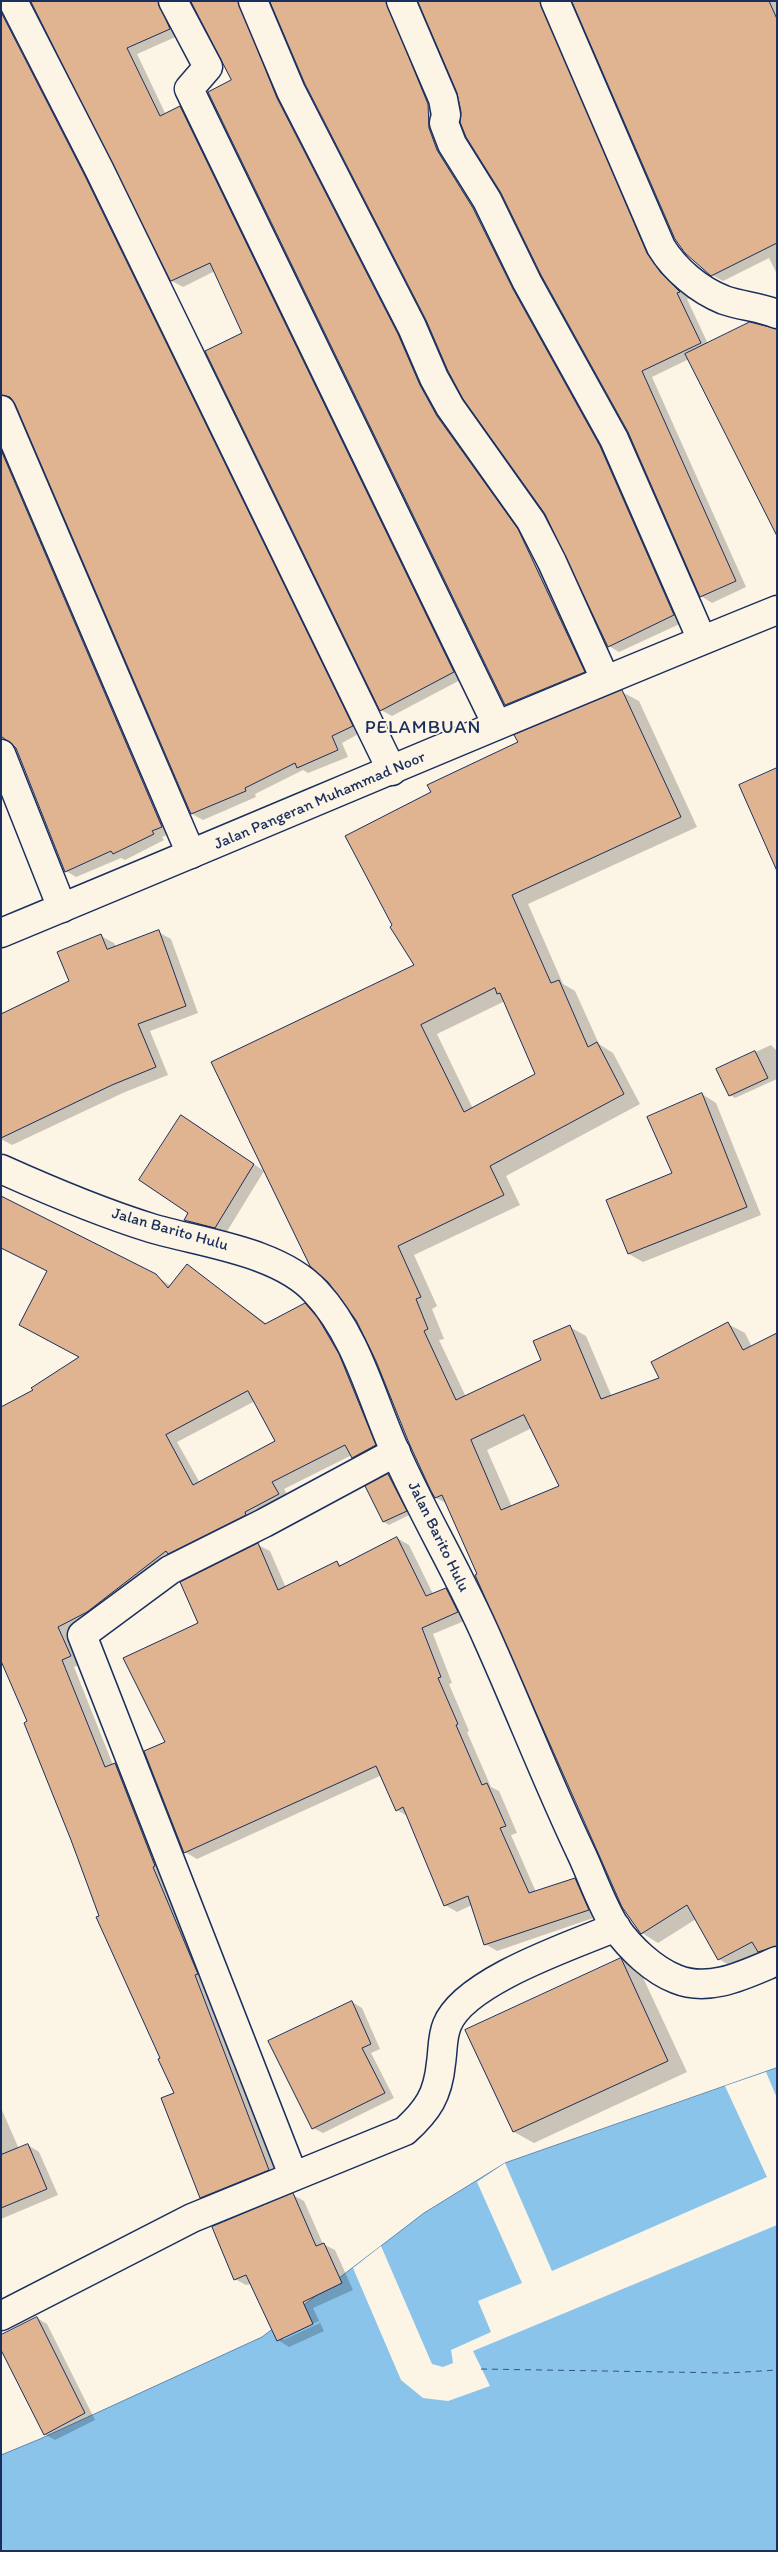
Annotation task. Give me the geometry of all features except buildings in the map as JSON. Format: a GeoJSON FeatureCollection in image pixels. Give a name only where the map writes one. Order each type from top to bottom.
{"type":"FeatureCollection","features":[{"type":"Feature","properties":{"kind":"street"},"geometry":{"type":"LineString","coordinates":[[13,1],[99,169],[392,771]]}},
{"type":"Feature","properties":{"kind":"street"},"geometry":{"type":"LineString","coordinates":[[173,1],[208,67],[189,89],[497,726]]}},
{"type":"Feature","properties":{"kind":"street"},"geometry":{"type":"LineString","coordinates":[[253,1],[291,91],[412,327],[434,378],[459,422],[531,521],[560,577],[605,679]]}},
{"type":"Feature","properties":{"kind":"street"},"geometry":{"type":"LineString","coordinates":[[401,1],[443,99],[446,115],[444,123],[452,144],[487,200],[527,282],[614,439],[702,640]]}},
{"type":"Feature","properties":{"kind":"street"},"geometry":{"type":"LineString","coordinates":[[555,1],[662,247],[670,261],[705,290],[718,297],[777,314]]}},
{"type":"Feature","properties":{"kind":"street"},"geometry":{"type":"LineString","coordinates":[[1,410],[192,854]]}},
{"type":"Feature","properties":{"kind":"street","name":"Jalan Pangeran Muhammad Noor"},"geometry":{"type":"LineString","coordinates":[[1,934],[392,771],[605,679],[777,610]]}},
{"type":"Feature","properties":{"kind":"street"},"geometry":{"type":"LineString","coordinates":[[1,754],[62,908]]}},
{"type":"Feature","properties":{"kind":"street","name":"Jalan Barito Hulu"},"geometry":{"type":"LineString","coordinates":[[1,1169],[73,1201],[152,1228],[239,1250],[282,1267],[312,1288],[333,1310],[352,1346],[396,1452],[488,1638],[564,1816],[616,1927],[632,1947],[652,1964],[676,1979],[700,1985],[724,1981],[777,1960]]}},
{"type":"Feature","properties":{"kind":"street"},"geometry":{"type":"LineString","coordinates":[[293,2175],[82,1635],[170,1570],[264,1523],[396,1452]]}},
{"type":"Feature","properties":{"kind":"street"},"geometry":{"type":"LineString","coordinates":[[1,2316],[192,2218],[293,2175],[373,2146],[405,2131],[425,2112],[435,2094],[447,2025],[455,2010],[484,1986],[616,1927]]}},
{"type":"Feature","properties":{"kind":"water"},"geometry":{"type":"Polygon","coordinates":[[[777,2068],[777,2551],[1,2551],[1,2455],[262,2337],[424,2213],[505,2163],[777,2068]]]}},
{"type":"Feature","properties":{"kind":"pier"},"geometry":{"type":"Polygon","coordinates":[[[766,2072],[777,2098],[777,2225],[473,2351],[490,2386],[448,2401],[423,2398],[401,2380],[353,2268],[381,2246],[432,2364],[443,2367],[453,2363],[451,2350],[491,2332],[478,2301],[522,2283],[477,2182],[505,2163],[552,2271],[767,2177],[725,2086],[766,2072]]]}},
{"type":"Feature","properties":{"kind":"ferry route"},"geometry":{"type":"LineString","coordinates":[[481,2369],[728,2373],[777,2370]]}},
{"type":"Feature","properties":{"kind":"district","name":"PELAMBUAN"},"geometry":{"type":"Point","coordinates":[423,728]}}]}
